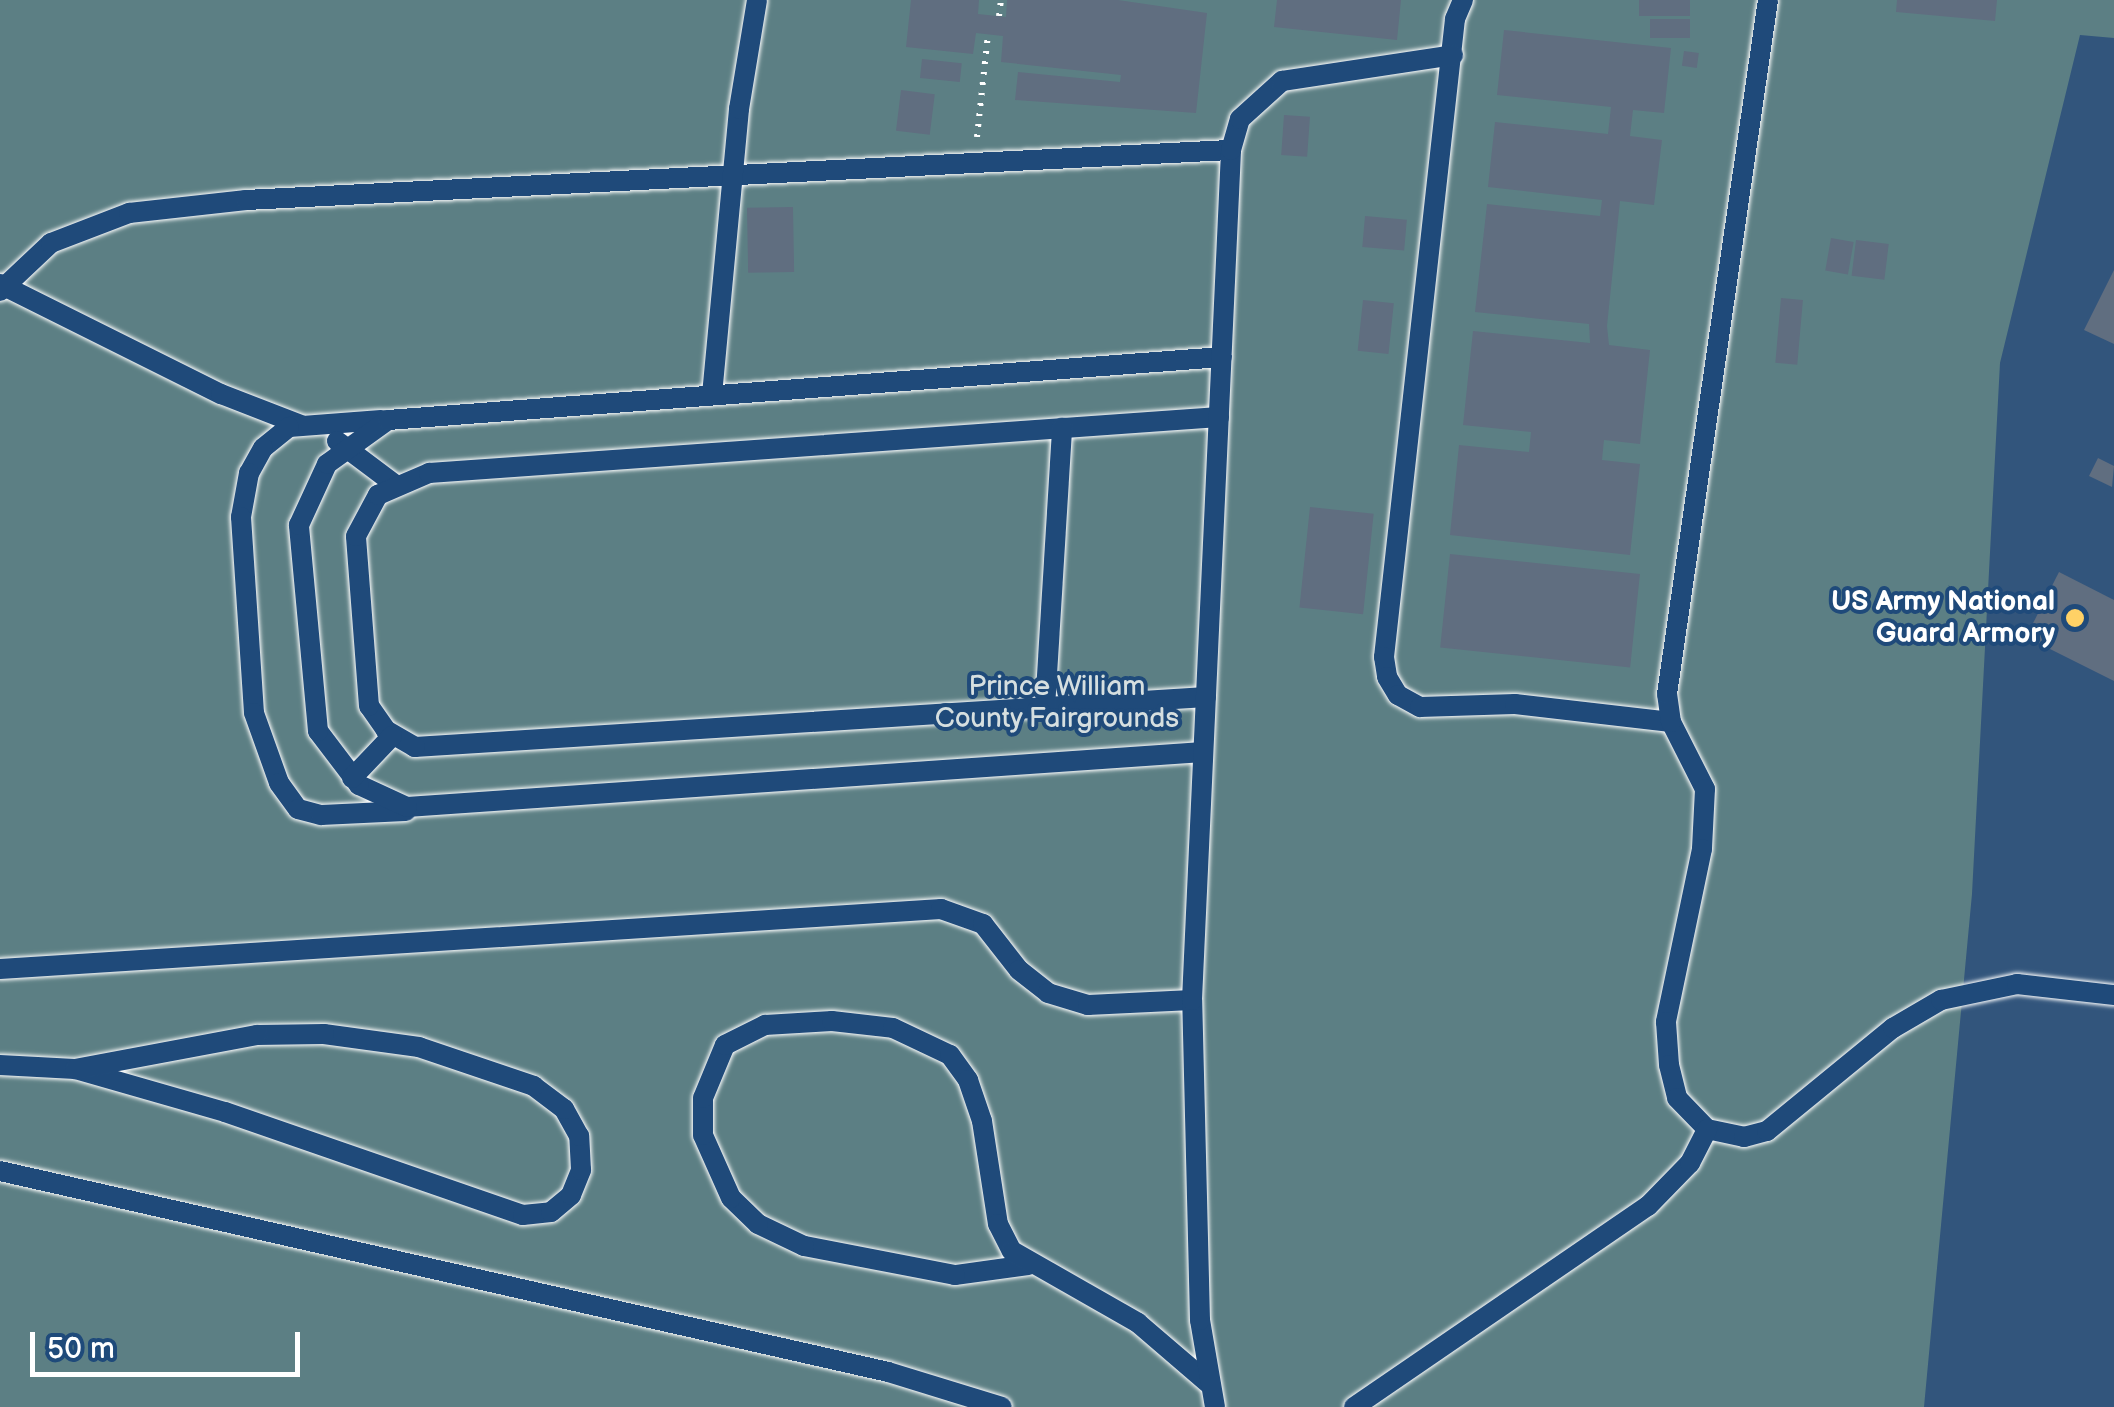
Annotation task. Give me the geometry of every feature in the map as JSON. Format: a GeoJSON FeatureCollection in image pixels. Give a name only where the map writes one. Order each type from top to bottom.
{"type":"FeatureCollection","features":[{"type":"Feature","properties":{"kind":"lane"},"geometry":{"type":"LineString","coordinates":[[712,395],[732,175],[757,0]]}},
{"type":"Feature","properties":{"kind":"lane"},"geometry":{"type":"LineString","coordinates":[[1463,0],[1453,55],[1384,657],[1387,678],[1398,694],[1420,707],[1515,704],[1671,722]]}},
{"type":"Feature","properties":{"kind":"lane"},"geometry":{"type":"LineString","coordinates":[[1768,0],[1667,694],[1671,722],[1705,789],[1702,849],[1666,1022],[1669,1065],[1678,1098],[1707,1129],[1744,1136],[1767,1130],[1893,1028],[1940,1000],[2017,984],[2114,996]]}},
{"type":"Feature","properties":{"kind":"lane"},"geometry":{"type":"LineString","coordinates":[[1214,1407],[1208,1383],[1191,1124],[1192,1000],[1231,150],[1240,119],[1282,81],[1453,55]]}},
{"type":"Feature","properties":{"kind":"lane"},"geometry":{"type":"LineString","coordinates":[[393,483],[344,446],[221,394],[1,287],[51,243],[129,212],[246,200],[1231,150]]}},
{"type":"Feature","properties":{"kind":"lane"},"geometry":{"type":"LineString","coordinates":[[1203,752],[321,815],[298,809],[262,744],[254,713],[241,517],[249,473],[263,448],[289,427],[1222,358]]}},
{"type":"Feature","properties":{"kind":"lane"},"geometry":{"type":"LineString","coordinates":[[1206,696],[434,750],[392,736],[369,706],[356,536],[368,507],[393,483],[429,473],[1219,417]]}},
{"type":"Feature","properties":{"kind":"lane"},"geometry":{"type":"LineString","coordinates":[[388,420],[344,446],[315,483],[299,525],[312,710],[329,751],[352,778],[382,798],[433,810]]}},
{"type":"Feature","properties":{"kind":"lane"},"geometry":{"type":"LineString","coordinates":[[1044,708],[1062,428]]}},
{"type":"Feature","properties":{"kind":"lane"},"geometry":{"type":"LineString","coordinates":[[352,778],[392,736]]}},
{"type":"Feature","properties":{"kind":"lane"},"geometry":{"type":"LineString","coordinates":[[0,969],[941,909],[983,924],[1019,970],[1048,993],[1088,1004],[1192,1000]]}},
{"type":"Feature","properties":{"kind":"lane"},"geometry":{"type":"LineString","coordinates":[[1028,1265],[955,1275],[804,1246],[758,1224],[731,1198],[703,1135],[707,1084],[725,1046],[765,1025],[832,1021],[894,1028],[950,1056],[968,1080],[982,1121],[998,1224],[1028,1265],[1138,1323],[1208,1383]]}},
{"type":"Feature","properties":{"kind":"lane"},"geometry":{"type":"LineString","coordinates":[[0,1064],[75,1068],[226,1112],[490,1210],[551,1212],[571,1196],[580,1170],[579,1136],[564,1110],[534,1086],[419,1047],[324,1034],[257,1035],[75,1068]]}},
{"type":"Feature","properties":{"kind":"lane"},"geometry":{"type":"LineString","coordinates":[[1354,1407],[1648,1206],[1690,1163],[1707,1129]]}},
{"type":"Feature","properties":{"kind":"lane"},"geometry":{"type":"LineString","coordinates":[[0,1171],[852,1363],[1002,1407]]}},
{"type":"Feature","properties":{"kind":"path"},"geometry":{"type":"LineString","coordinates":[[999,16],[1001,0]]}},
{"type":"Feature","properties":{"kind":"path"},"geometry":{"type":"LineString","coordinates":[[974,162],[988,34]]}},
{"type":"Feature","properties":{"kind":"green space","name":"Prince William County Fairgrounds"},"geometry":{"type":"Polygon","coordinates":[[[0,0],[2114,0],[2114,38],[2080,35],[2000,363],[1972,894],[1924,1407],[0,1407],[0,0]]]}},
{"type":"Feature","properties":{"kind":"building"},"geometry":{"type":"Polygon","coordinates":[[[911,0],[979,0],[978,14],[1006,17],[1007,0],[1118,0],[1207,13],[1196,113],[1015,100],[1018,72],[1120,82],[1121,75],[1001,62],[1003,36],[976,33],[973,54],[906,47],[911,0]]]}},
{"type":"Feature","properties":{"kind":"building"},"geometry":{"type":"Polygon","coordinates":[[[1277,0],[1401,0],[1397,40],[1274,27],[1277,0]]]}},
{"type":"Feature","properties":{"kind":"building"},"geometry":{"type":"Polygon","coordinates":[[[1639,0],[1690,0],[1690,16],[1639,16],[1639,0]]]}},
{"type":"Feature","properties":{"kind":"building"},"geometry":{"type":"Polygon","coordinates":[[[1897,0],[1997,0],[1995,21],[1896,12],[1897,0]]]}},
{"type":"Feature","properties":{"kind":"building"},"geometry":{"type":"Polygon","coordinates":[[[1650,19],[1690,19],[1690,38],[1650,38],[1650,19]]]}},
{"type":"Feature","properties":{"kind":"building"},"geometry":{"type":"Polygon","coordinates":[[[1504,30],[1671,48],[1664,113],[1633,110],[1630,136],[1662,140],[1654,205],[1620,201],[1607,326],[1609,345],[1650,350],[1640,444],[1604,440],[1602,460],[1640,464],[1630,555],[1450,535],[1459,445],[1529,452],[1531,432],[1463,425],[1473,331],[1590,343],[1589,324],[1475,312],[1487,204],[1600,216],[1602,200],[1488,187],[1495,122],[1608,134],[1611,107],[1497,95],[1504,30]]]}},
{"type":"Feature","properties":{"kind":"building"},"geometry":{"type":"Polygon","coordinates":[[[1684,51],[1699,53],[1697,68],[1682,66],[1684,51]]]}},
{"type":"Feature","properties":{"kind":"building"},"geometry":{"type":"Polygon","coordinates":[[[922,59],[962,63],[960,82],[920,78],[922,59]]]}},
{"type":"Feature","properties":{"kind":"building"},"geometry":{"type":"Polygon","coordinates":[[[901,90],[935,94],[930,135],[896,131],[901,90]]]}},
{"type":"Feature","properties":{"kind":"building"},"geometry":{"type":"Polygon","coordinates":[[[1284,115],[1310,117],[1307,157],[1281,155],[1284,115]]]}},
{"type":"Feature","properties":{"kind":"building"},"geometry":{"type":"Polygon","coordinates":[[[793,207],[794,272],[748,273],[747,208],[793,207]]]}},
{"type":"Feature","properties":{"kind":"building"},"geometry":{"type":"Polygon","coordinates":[[[1365,216],[1407,220],[1404,251],[1362,247],[1365,216]]]}},
{"type":"Feature","properties":{"kind":"building"},"geometry":{"type":"Polygon","coordinates":[[[1831,238],[1854,242],[1848,274],[1825,270],[1831,238]]]}},
{"type":"Feature","properties":{"kind":"building"},"geometry":{"type":"Polygon","coordinates":[[[1856,240],[1889,244],[1884,280],[1852,276],[1856,240]]]}},
{"type":"Feature","properties":{"kind":"building"},"geometry":{"type":"Polygon","coordinates":[[[2114,270],[2114,344],[2084,330],[2114,270]]]}},
{"type":"Feature","properties":{"kind":"building"},"geometry":{"type":"Polygon","coordinates":[[[1781,298],[1803,300],[1797,365],[1775,363],[1781,298]]]}},
{"type":"Feature","properties":{"kind":"building"},"geometry":{"type":"Polygon","coordinates":[[[1363,300],[1394,303],[1388,354],[1358,351],[1363,300]]]}},
{"type":"Feature","properties":{"kind":"building"},"geometry":{"type":"Polygon","coordinates":[[[2098,458],[2114,466],[2112,487],[2089,476],[2098,458]]]}},
{"type":"Feature","properties":{"kind":"building"},"geometry":{"type":"Polygon","coordinates":[[[1310,507],[1374,514],[1363,614],[1299,607],[1310,507]]]}},
{"type":"Feature","properties":{"kind":"building"},"geometry":{"type":"Polygon","coordinates":[[[1450,554],[1640,574],[1630,667],[1440,647],[1450,554]]]}},
{"type":"Feature","properties":{"kind":"building","name":"US Army National Guard Armory"},"geometry":{"type":"Polygon","coordinates":[[[2059,572],[2114,600],[2114,681],[2026,637],[2059,572]]]}},
{"type":"Feature","properties":{"kind":"place","name":"US Army National Guard Armory"},"geometry":{"type":"Point","coordinates":[2075,618]}}]}
